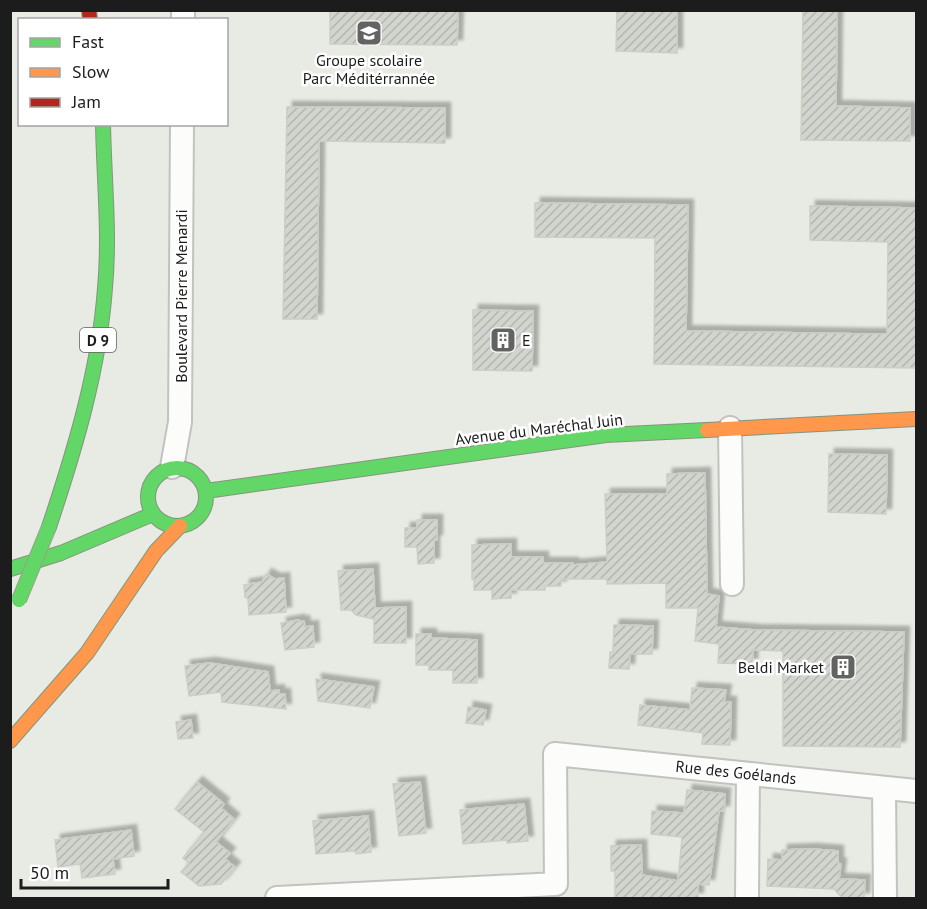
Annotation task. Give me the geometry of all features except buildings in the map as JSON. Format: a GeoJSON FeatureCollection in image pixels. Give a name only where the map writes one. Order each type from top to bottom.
{"type":"FeatureCollection","features":[{"type":"Feature","properties":{"kind":"main road","name":"D 9"},"geometry":{"type":"LineString","coordinates":[[10,616],[19,600],[49,527],[68,472],[93,373],[102,315],[107,254],[102,126]]}},
{"type":"Feature","properties":{"kind":"main road","name":"Avenue du Maréchal Juin"},"geometry":{"type":"LineString","coordinates":[[206,491],[606,435],[916,419]]}},
{"type":"Feature","properties":{"kind":"main road","name":"Avenue du Maréchal Juin"},"geometry":{"type":"LineString","coordinates":[[878,421],[916,432]]}},
{"type":"Feature","properties":{"kind":"main road"},"geometry":{"type":"LineString","coordinates":[[10,741],[87,653],[156,551],[180,526],[195,520],[201,514],[205,507],[206,491],[203,482],[197,475],[181,467],[172,467],[154,477],[149,485],[148,505],[157,519],[180,526]]}},
{"type":"Feature","properties":{"kind":"main road"},"geometry":{"type":"LineString","coordinates":[[10,569],[61,553],[153,514]]}},
{"type":"Feature","properties":{"kind":"street","name":"Boulevard Pierre Menardi"},"geometry":{"type":"LineString","coordinates":[[172,467],[180,422],[182,126]]}},
{"type":"Feature","properties":{"kind":"street"},"geometry":{"type":"LineString","coordinates":[[730,428],[732,584]]}},
{"type":"Feature","properties":{"kind":"street","name":"Rue des Goélands"},"geometry":{"type":"LineString","coordinates":[[277,898],[556,884],[555,754],[916,791]]}},
{"type":"Feature","properties":{"kind":"street"},"geometry":{"type":"LineString","coordinates":[[747,898],[748,774]]}},
{"type":"Feature","properties":{"kind":"street"},"geometry":{"type":"LineString","coordinates":[[884,788],[885,898]]}},
{"type":"Feature","properties":{"kind":"traffic: fast"},"geometry":{"type":"LineString","coordinates":[[49,527],[92,379],[102,319],[107,247],[103,126]]}},
{"type":"Feature","properties":{"kind":"traffic: fast"},"geometry":{"type":"LineString","coordinates":[[206,491],[606,435],[707,430]]}},
{"type":"Feature","properties":{"kind":"traffic: fast"},"geometry":{"type":"LineString","coordinates":[[171,468],[183,468],[198,476],[206,491],[206,497],[206,503],[198,518],[183,526],[171,526],[156,518],[148,503],[148,491],[156,476],[171,468]]}},
{"type":"Feature","properties":{"kind":"traffic: fast"},"geometry":{"type":"LineString","coordinates":[[10,569],[61,553],[153,514]]}},
{"type":"Feature","properties":{"kind":"traffic: fast"},"geometry":{"type":"LineString","coordinates":[[19,600],[49,527]]}},
{"type":"Feature","properties":{"kind":"traffic: slow"},"geometry":{"type":"LineString","coordinates":[[707,430],[916,419]]}},
{"type":"Feature","properties":{"kind":"traffic: slow"},"geometry":{"type":"LineString","coordinates":[[10,741],[87,653],[156,551],[180,526]]}},
{"type":"Feature","properties":{"kind":"traffic: jam"},"geometry":{"type":"LineString","coordinates":[[89,10],[90,18]]}},
{"type":"Feature","properties":{"kind":"place","name":"Groupe scolaire Parc Méditérrannée"},"geometry":{"type":"Point","coordinates":[369,33]}},
{"type":"Feature","properties":{"kind":"place","name":"E"},"geometry":{"type":"Point","coordinates":[503,340]}},
{"type":"Feature","properties":{"kind":"place","name":"Beldi Market"},"geometry":{"type":"Point","coordinates":[843,667]}}]}
